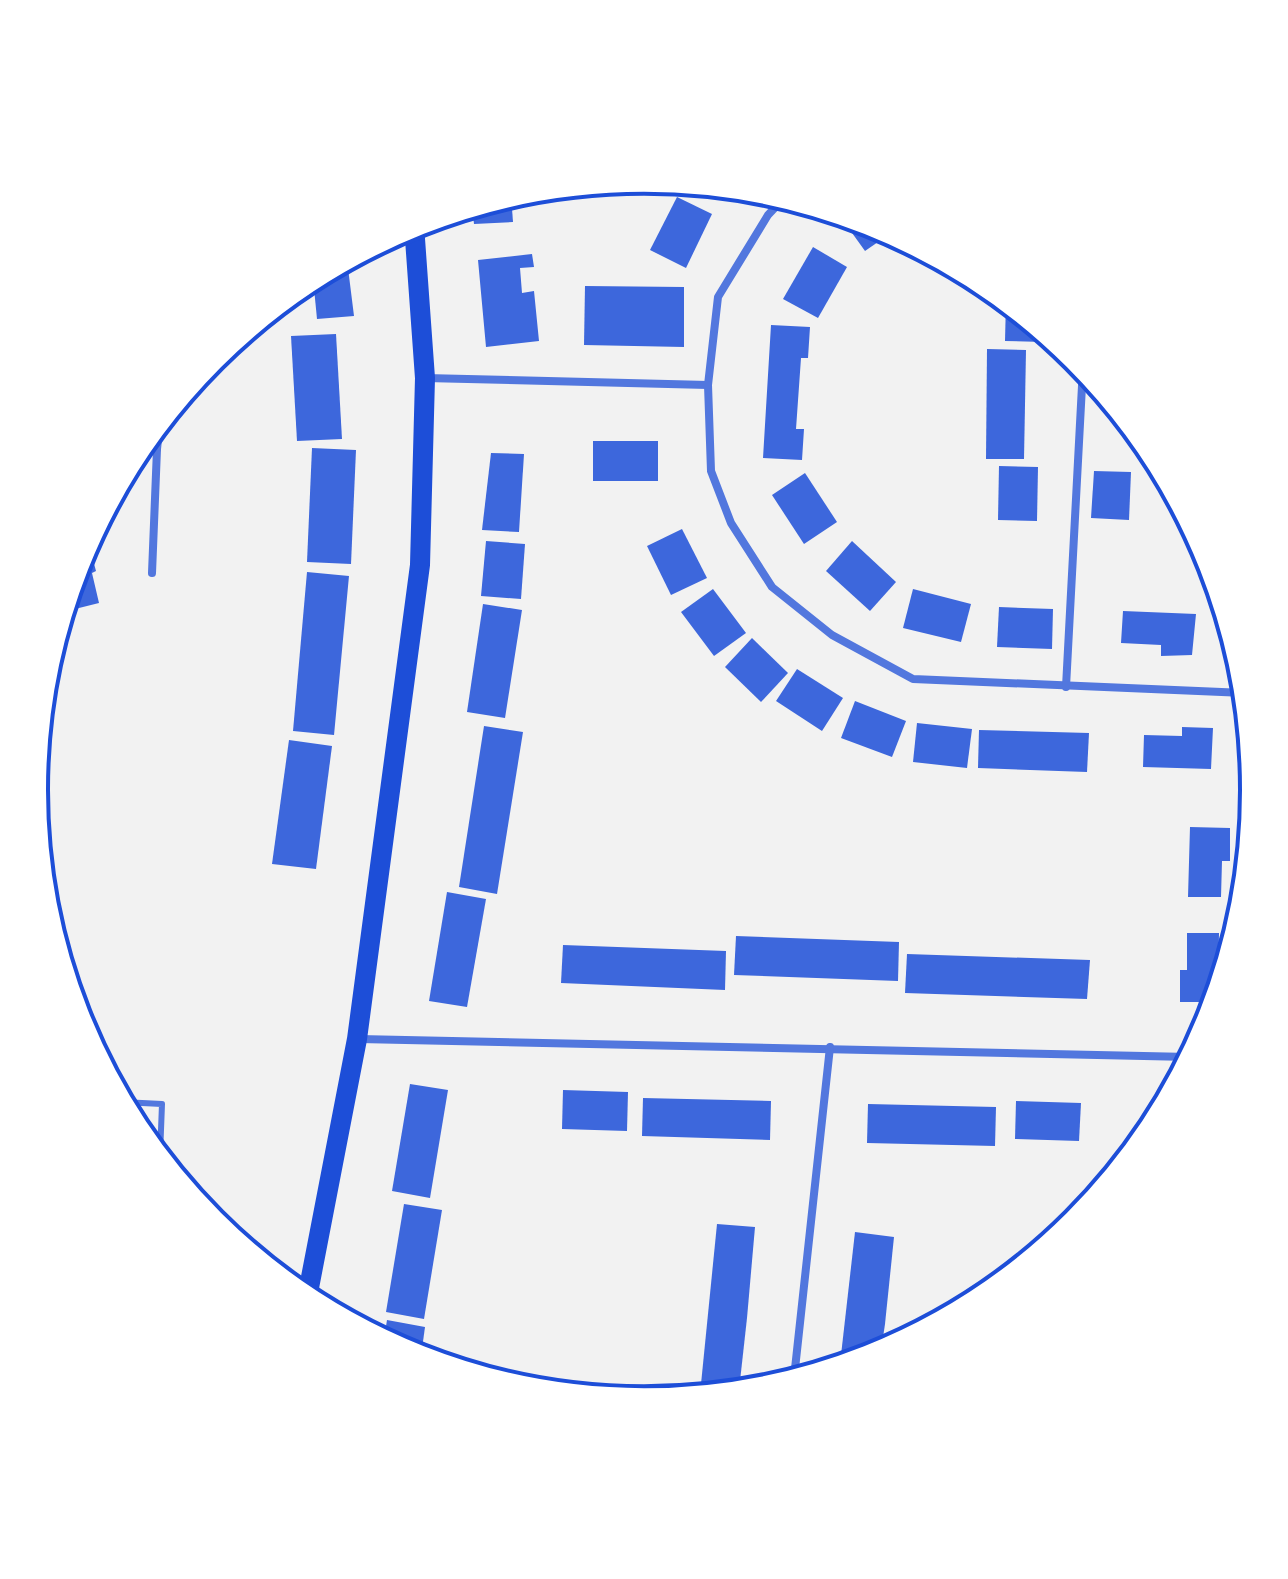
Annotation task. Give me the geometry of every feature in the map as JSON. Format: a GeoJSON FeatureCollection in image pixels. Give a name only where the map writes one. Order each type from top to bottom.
{"type":"FeatureCollection","features":[{"type":"Feature","properties":{"kind":"main road"},"geometry":{"type":"LineString","coordinates":[[310,1283],[357,1039],[420,565],[425,378],[415,239]]}},
{"type":"Feature","properties":{"kind":"street"},"geometry":{"type":"LineString","coordinates":[[774,208],[718,297],[708,385],[711,471],[731,523],[772,587],[832,635],[913,679],[1232,693]]}},
{"type":"Feature","properties":{"kind":"street"},"geometry":{"type":"LineString","coordinates":[[425,378],[708,385]]}},
{"type":"Feature","properties":{"kind":"street"},"geometry":{"type":"LineString","coordinates":[[1066,687],[1082,386]]}},
{"type":"Feature","properties":{"kind":"street"},"geometry":{"type":"LineString","coordinates":[[152,573],[157,445]]}},
{"type":"Feature","properties":{"kind":"street"},"geometry":{"type":"LineString","coordinates":[[357,1039],[1177,1057]]}},
{"type":"Feature","properties":{"kind":"street"},"geometry":{"type":"LineString","coordinates":[[795,1366],[830,1047]]}},
{"type":"Feature","properties":{"kind":"lane"},"geometry":{"type":"LineString","coordinates":[[137,1103],[162,1104],[161,1138]]}},
{"type":"Feature","properties":{"kind":"building"},"geometry":{"type":"Polygon","coordinates":[[[677,197],[712,214],[686,268],[650,250],[677,197]]]}},
{"type":"Feature","properties":{"kind":"building"},"geometry":{"type":"Polygon","coordinates":[[[512,209],[513,222],[474,224],[473,219],[512,209]]]}},
{"type":"Feature","properties":{"kind":"building"},"geometry":{"type":"Polygon","coordinates":[[[850,231],[878,242],[865,251],[850,231]]]}},
{"type":"Feature","properties":{"kind":"building"},"geometry":{"type":"Polygon","coordinates":[[[813,247],[847,267],[818,318],[783,299],[813,247]]]}},
{"type":"Feature","properties":{"kind":"building"},"geometry":{"type":"Polygon","coordinates":[[[532,254],[534,267],[520,268],[522,293],[534,291],[539,341],[486,347],[478,260],[532,254]]]}},
{"type":"Feature","properties":{"kind":"building"},"geometry":{"type":"Polygon","coordinates":[[[348,272],[354,316],[317,319],[314,293],[348,272]]]}},
{"type":"Feature","properties":{"kind":"building"},"geometry":{"type":"Polygon","coordinates":[[[585,286],[684,287],[684,347],[584,345],[585,286]]]}},
{"type":"Feature","properties":{"kind":"building"},"geometry":{"type":"Polygon","coordinates":[[[1006,316],[1038,342],[1005,341],[1006,316]]]}},
{"type":"Feature","properties":{"kind":"building"},"geometry":{"type":"Polygon","coordinates":[[[771,325],[810,327],[808,358],[801,358],[796,429],[804,429],[802,460],[763,458],[771,325]]]}},
{"type":"Feature","properties":{"kind":"building"},"geometry":{"type":"Polygon","coordinates":[[[336,334],[342,439],[297,441],[291,336],[336,334]]]}},
{"type":"Feature","properties":{"kind":"building"},"geometry":{"type":"Polygon","coordinates":[[[987,349],[1026,350],[1024,459],[986,459],[987,349]]]}},
{"type":"Feature","properties":{"kind":"building"},"geometry":{"type":"Polygon","coordinates":[[[593,441],[658,441],[658,481],[593,481],[593,441]]]}},
{"type":"Feature","properties":{"kind":"building"},"geometry":{"type":"Polygon","coordinates":[[[312,448],[356,450],[351,564],[307,562],[312,448]]]}},
{"type":"Feature","properties":{"kind":"building"},"geometry":{"type":"Polygon","coordinates":[[[491,453],[524,454],[519,532],[482,530],[491,453]]]}},
{"type":"Feature","properties":{"kind":"building"},"geometry":{"type":"Polygon","coordinates":[[[999,466],[1038,467],[1037,521],[998,520],[999,466]]]}},
{"type":"Feature","properties":{"kind":"building"},"geometry":{"type":"Polygon","coordinates":[[[1094,471],[1131,472],[1129,520],[1091,518],[1094,471]]]}},
{"type":"Feature","properties":{"kind":"building"},"geometry":{"type":"Polygon","coordinates":[[[805,473],[837,522],[804,544],[772,495],[805,473]]]}},
{"type":"Feature","properties":{"kind":"building"},"geometry":{"type":"Polygon","coordinates":[[[682,529],[707,578],[671,595],[647,546],[682,529]]]}},
{"type":"Feature","properties":{"kind":"building"},"geometry":{"type":"Polygon","coordinates":[[[486,541],[525,544],[521,599],[481,596],[486,541]]]}},
{"type":"Feature","properties":{"kind":"building"},"geometry":{"type":"Polygon","coordinates":[[[852,541],[896,582],[870,611],[826,571],[852,541]]]}},
{"type":"Feature","properties":{"kind":"building"},"geometry":{"type":"Polygon","coordinates":[[[93,561],[96,571],[92,573],[99,603],[77,609],[93,561]]]}},
{"type":"Feature","properties":{"kind":"building"},"geometry":{"type":"Polygon","coordinates":[[[307,572],[349,576],[334,735],[293,731],[307,572]]]}},
{"type":"Feature","properties":{"kind":"building"},"geometry":{"type":"Polygon","coordinates":[[[713,589],[746,633],[714,656],[681,612],[713,589]]]}},
{"type":"Feature","properties":{"kind":"building"},"geometry":{"type":"Polygon","coordinates":[[[913,589],[971,604],[961,642],[903,628],[913,589]]]}},
{"type":"Feature","properties":{"kind":"building"},"geometry":{"type":"Polygon","coordinates":[[[483,604],[522,610],[505,718],[467,712],[483,604]]]}},
{"type":"Feature","properties":{"kind":"building"},"geometry":{"type":"Polygon","coordinates":[[[999,607],[1053,609],[1052,649],[997,647],[999,607]]]}},
{"type":"Feature","properties":{"kind":"building"},"geometry":{"type":"Polygon","coordinates":[[[1123,611],[1196,614],[1192,655],[1161,656],[1161,645],[1121,643],[1123,611]]]}},
{"type":"Feature","properties":{"kind":"building"},"geometry":{"type":"Polygon","coordinates":[[[752,638],[788,673],[761,702],[725,667],[752,638]]]}},
{"type":"Feature","properties":{"kind":"building"},"geometry":{"type":"Polygon","coordinates":[[[797,669],[843,698],[822,731],[776,701],[797,669]]]}},
{"type":"Feature","properties":{"kind":"building"},"geometry":{"type":"Polygon","coordinates":[[[855,701],[906,721],[892,757],[841,738],[855,701]]]}},
{"type":"Feature","properties":{"kind":"building"},"geometry":{"type":"Polygon","coordinates":[[[917,723],[972,729],[967,768],[913,762],[917,723]]]}},
{"type":"Feature","properties":{"kind":"building"},"geometry":{"type":"Polygon","coordinates":[[[484,726],[523,732],[497,894],[459,887],[484,726]]]}},
{"type":"Feature","properties":{"kind":"building"},"geometry":{"type":"Polygon","coordinates":[[[1182,727],[1213,728],[1211,769],[1143,767],[1144,735],[1182,736],[1182,727]]]}},
{"type":"Feature","properties":{"kind":"building"},"geometry":{"type":"Polygon","coordinates":[[[979,730],[1089,733],[1087,772],[978,768],[979,730]]]}},
{"type":"Feature","properties":{"kind":"building"},"geometry":{"type":"Polygon","coordinates":[[[289,740],[332,746],[316,869],[272,864],[289,740]]]}},
{"type":"Feature","properties":{"kind":"building"},"geometry":{"type":"Polygon","coordinates":[[[1190,827],[1230,828],[1230,861],[1222,861],[1221,897],[1188,897],[1190,827]]]}},
{"type":"Feature","properties":{"kind":"building"},"geometry":{"type":"Polygon","coordinates":[[[447,892],[486,899],[467,1007],[429,1001],[447,892]]]}},
{"type":"Feature","properties":{"kind":"building"},"geometry":{"type":"Polygon","coordinates":[[[1187,933],[1219,933],[1219,948],[1201,1002],[1180,1002],[1180,970],[1187,970],[1187,933]]]}},
{"type":"Feature","properties":{"kind":"building"},"geometry":{"type":"Polygon","coordinates":[[[736,936],[899,942],[898,981],[734,975],[736,936]]]}},
{"type":"Feature","properties":{"kind":"building"},"geometry":{"type":"Polygon","coordinates":[[[563,945],[726,951],[725,990],[561,983],[563,945]]]}},
{"type":"Feature","properties":{"kind":"building"},"geometry":{"type":"Polygon","coordinates":[[[907,954],[1090,960],[1087,999],[905,993],[907,954]]]}},
{"type":"Feature","properties":{"kind":"building"},"geometry":{"type":"Polygon","coordinates":[[[410,1084],[448,1090],[430,1198],[392,1191],[410,1084]]]}},
{"type":"Feature","properties":{"kind":"building"},"geometry":{"type":"Polygon","coordinates":[[[563,1090],[628,1092],[627,1131],[562,1129],[563,1090]]]}},
{"type":"Feature","properties":{"kind":"building"},"geometry":{"type":"Polygon","coordinates":[[[643,1098],[771,1101],[770,1140],[642,1136],[643,1098]]]}},
{"type":"Feature","properties":{"kind":"building"},"geometry":{"type":"Polygon","coordinates":[[[1016,1101],[1081,1103],[1079,1141],[1015,1139],[1016,1101]]]}},
{"type":"Feature","properties":{"kind":"building"},"geometry":{"type":"Polygon","coordinates":[[[868,1104],[996,1107],[995,1146],[867,1143],[868,1104]]]}},
{"type":"Feature","properties":{"kind":"building"},"geometry":{"type":"Polygon","coordinates":[[[404,1204],[442,1210],[424,1319],[386,1312],[404,1204]]]}},
{"type":"Feature","properties":{"kind":"building"},"geometry":{"type":"Polygon","coordinates":[[[717,1224],[755,1227],[740,1377],[701,1382],[717,1224]]]}},
{"type":"Feature","properties":{"kind":"building"},"geometry":{"type":"Polygon","coordinates":[[[855,1232],[894,1237],[883,1335],[841,1352],[855,1232]]]}},
{"type":"Feature","properties":{"kind":"building"},"geometry":{"type":"Polygon","coordinates":[[[387,1320],[425,1327],[423,1343],[416,1340],[386,1327],[387,1320]]]}}]}
